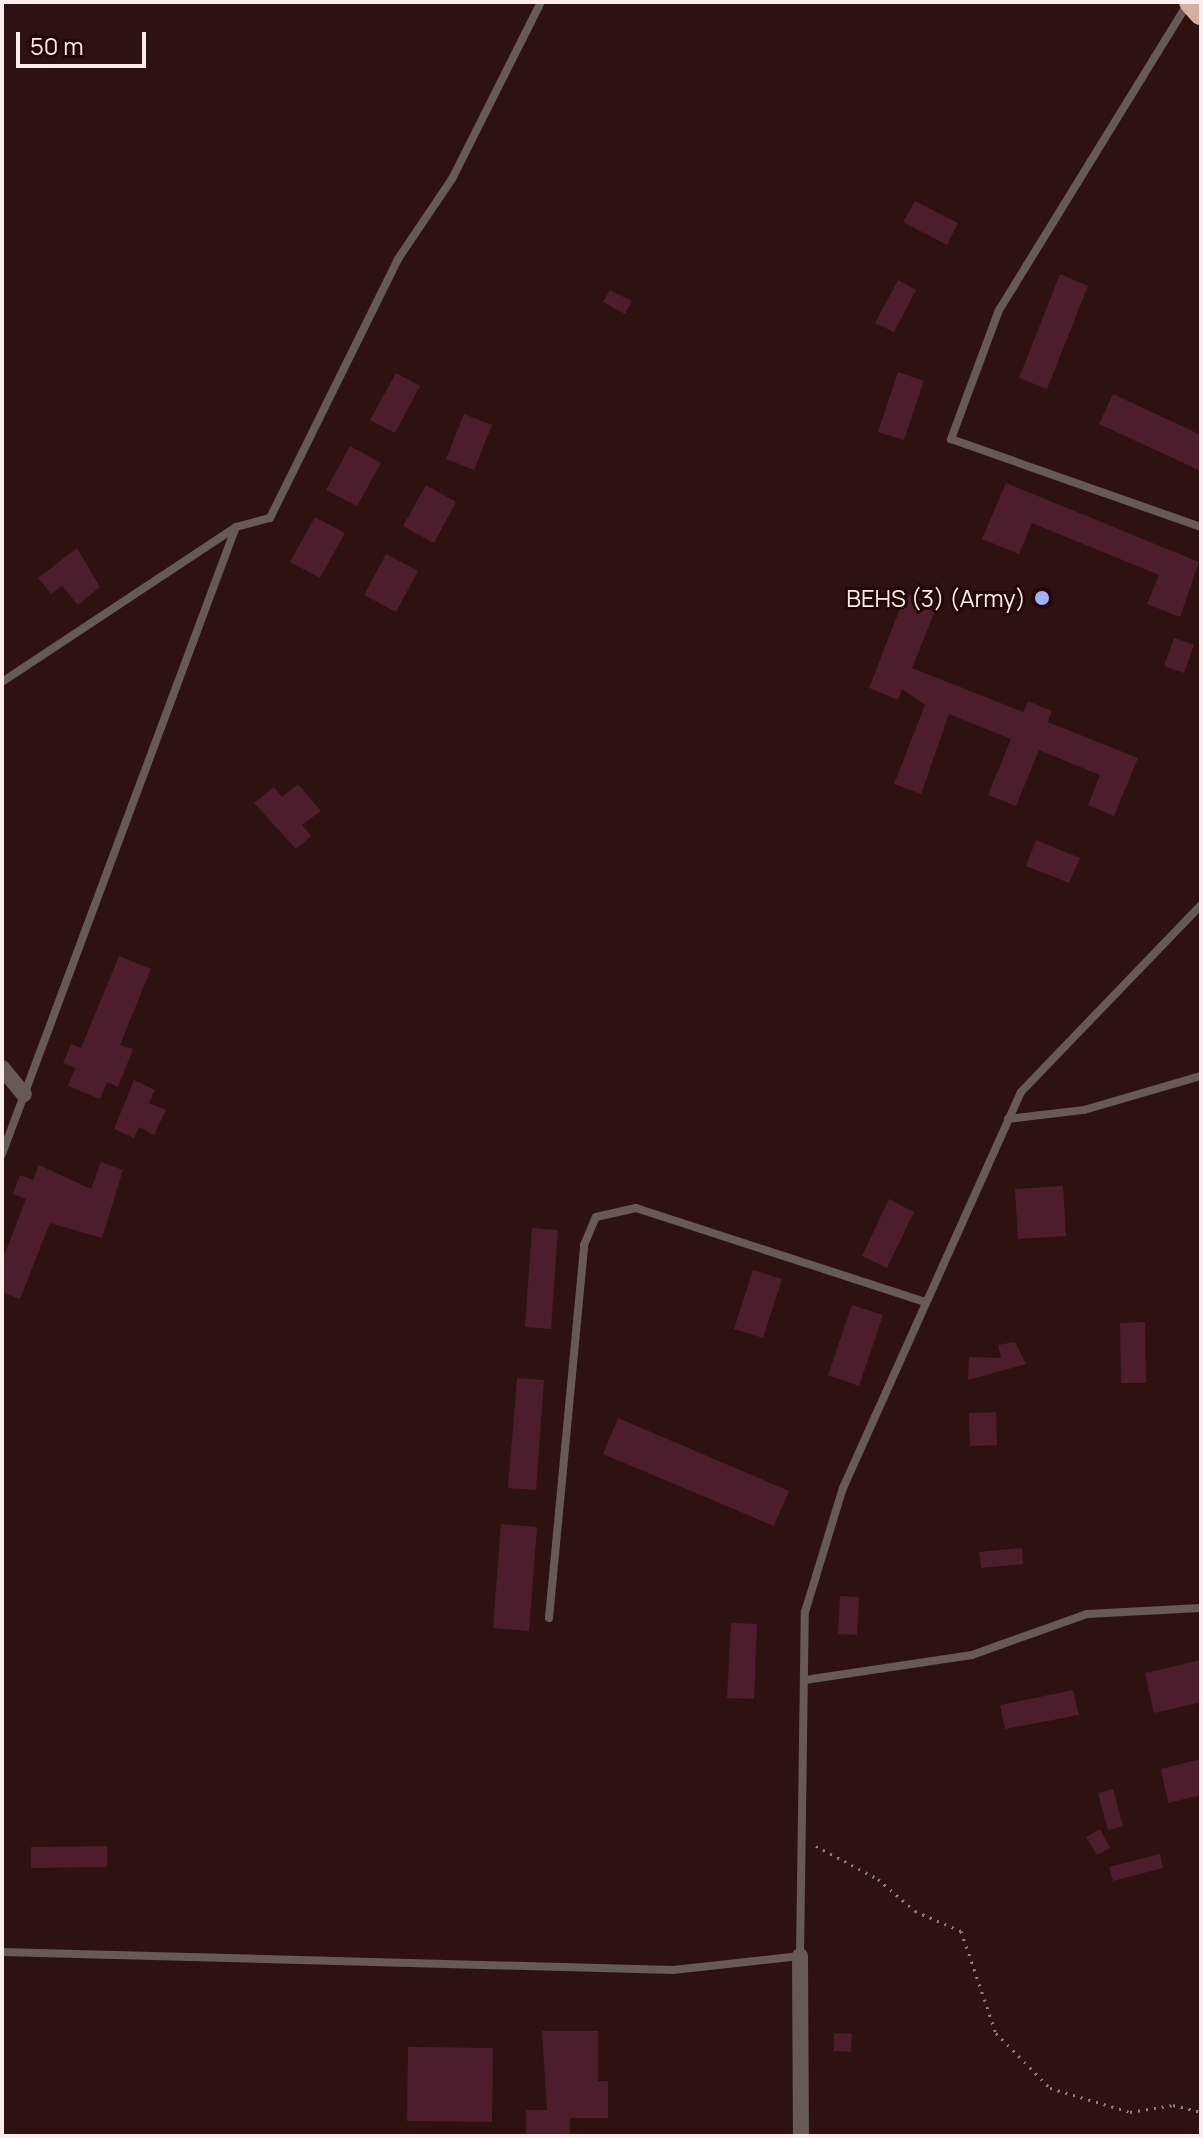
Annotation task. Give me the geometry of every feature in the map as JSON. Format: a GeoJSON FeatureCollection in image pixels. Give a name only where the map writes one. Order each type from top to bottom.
{"type":"FeatureCollection","features":[{"type":"Feature","properties":{"kind":"highway"},"geometry":{"type":"LineString","coordinates":[[1190,2],[1201,13]]}},
{"type":"Feature","properties":{"kind":"street"},"geometry":{"type":"LineString","coordinates":[[2,1068],[24,1094]]}},
{"type":"Feature","properties":{"kind":"street"},"geometry":{"type":"LineString","coordinates":[[800,1956],[801,2136]]}},
{"type":"Feature","properties":{"kind":"lane"},"geometry":{"type":"LineString","coordinates":[[2,682],[236,527],[270,518],[398,259],[452,179],[541,2]]}},
{"type":"Feature","properties":{"kind":"lane"},"geometry":{"type":"LineString","coordinates":[[1190,2],[999,310],[951,439],[1201,527]]}},
{"type":"Feature","properties":{"kind":"lane"},"geometry":{"type":"LineString","coordinates":[[2,1154],[236,527]]}},
{"type":"Feature","properties":{"kind":"lane"},"geometry":{"type":"LineString","coordinates":[[2,1952],[673,1970],[800,1956],[805,1841],[805,1612],[843,1488],[923,1301],[1021,1092],[1201,905]]}},
{"type":"Feature","properties":{"kind":"lane"},"geometry":{"type":"LineString","coordinates":[[1008,1119],[1084,1110],[1201,1076]]}},
{"type":"Feature","properties":{"kind":"lane"},"geometry":{"type":"LineString","coordinates":[[549,1618],[584,1245],[596,1217],[636,1208],[923,1301]]}},
{"type":"Feature","properties":{"kind":"lane"},"geometry":{"type":"LineString","coordinates":[[805,1680],[972,1655],[1087,1614],[1201,1608]]}},
{"type":"Feature","properties":{"kind":"path"},"geometry":{"type":"LineString","coordinates":[[805,1841],[878,1879],[915,1911],[961,1931],[996,2033],[1050,2088],[1130,2112],[1173,2105],[1201,2112]]}},
{"type":"Feature","properties":{"kind":"building"},"geometry":{"type":"Polygon","coordinates":[[[915,201],[958,223],[947,245],[903,222],[915,201]]]}},
{"type":"Feature","properties":{"kind":"building"},"geometry":{"type":"Polygon","coordinates":[[[1060,274],[1088,286],[1047,389],[1019,378],[1060,274]]]}},
{"type":"Feature","properties":{"kind":"building"},"geometry":{"type":"Polygon","coordinates":[[[898,280],[916,290],[894,332],[875,323],[898,280]]]}},
{"type":"Feature","properties":{"kind":"building"},"geometry":{"type":"Polygon","coordinates":[[[610,290],[632,301],[625,314],[603,302],[610,290]]]}},
{"type":"Feature","properties":{"kind":"building"},"geometry":{"type":"Polygon","coordinates":[[[898,372],[924,381],[904,440],[878,432],[898,372]]]}},
{"type":"Feature","properties":{"kind":"building"},"geometry":{"type":"Polygon","coordinates":[[[396,373],[420,386],[395,433],[370,420],[396,373]]]}},
{"type":"Feature","properties":{"kind":"building"},"geometry":{"type":"Polygon","coordinates":[[[1113,394],[1201,435],[1201,471],[1099,424],[1113,394]]]}},
{"type":"Feature","properties":{"kind":"building"},"geometry":{"type":"Polygon","coordinates":[[[464,414],[492,425],[474,470],[446,459],[464,414]]]}},
{"type":"Feature","properties":{"kind":"building"},"geometry":{"type":"Polygon","coordinates":[[[350,446],[381,463],[357,506],[326,490],[350,446]]]}},
{"type":"Feature","properties":{"kind":"building"},"geometry":{"type":"Polygon","coordinates":[[[1006,483],[1199,562],[1180,617],[1147,604],[1159,575],[1032,523],[1019,554],[982,539],[1006,483]]]}},
{"type":"Feature","properties":{"kind":"building"},"geometry":{"type":"Polygon","coordinates":[[[426,485],[456,502],[434,543],[403,526],[426,485]]]}},
{"type":"Feature","properties":{"kind":"building"},"geometry":{"type":"Polygon","coordinates":[[[315,517],[345,533],[320,578],[290,562],[315,517]]]}},
{"type":"Feature","properties":{"kind":"building"},"geometry":{"type":"Polygon","coordinates":[[[77,548],[100,587],[78,605],[62,586],[51,594],[38,578],[77,548]]]}},
{"type":"Feature","properties":{"kind":"building"},"geometry":{"type":"Polygon","coordinates":[[[386,554],[418,571],[396,612],[364,595],[386,554]]]}},
{"type":"Feature","properties":{"kind":"building"},"geometry":{"type":"Polygon","coordinates":[[[906,593],[937,606],[912,668],[1023,712],[1028,701],[1052,711],[1048,722],[1138,758],[1114,816],[1088,805],[1100,775],[1039,750],[1016,806],[988,795],[1011,739],[949,714],[921,794],[894,784],[925,705],[902,689],[898,700],[869,688],[906,593]]]}},
{"type":"Feature","properties":{"kind":"building"},"geometry":{"type":"Polygon","coordinates":[[[1174,638],[1194,645],[1184,673],[1164,666],[1174,638]]]}},
{"type":"Feature","properties":{"kind":"building"},"geometry":{"type":"Polygon","coordinates":[[[298,784],[321,811],[302,825],[311,836],[296,849],[254,803],[274,787],[282,797],[298,784]]]}},
{"type":"Feature","properties":{"kind":"building"},"geometry":{"type":"Polygon","coordinates":[[[1036,840],[1080,858],[1069,883],[1026,866],[1036,840]]]}},
{"type":"Feature","properties":{"kind":"building"},"geometry":{"type":"Polygon","coordinates":[[[119,956],[151,969],[120,1045],[133,1049],[118,1087],[107,1082],[100,1099],[68,1086],[75,1068],[63,1063],[71,1044],[81,1048],[119,956]]]}},
{"type":"Feature","properties":{"kind":"building"},"geometry":{"type":"Polygon","coordinates":[[[134,1080],[155,1090],[149,1103],[166,1110],[154,1135],[139,1127],[134,1138],[114,1129],[134,1080]]]}},
{"type":"Feature","properties":{"kind":"building"},"geometry":{"type":"Polygon","coordinates":[[[101,1162],[123,1170],[102,1238],[50,1223],[20,1299],[2,1292],[2,1261],[26,1199],[13,1194],[20,1175],[33,1180],[39,1165],[91,1189],[101,1162]]]}},
{"type":"Feature","properties":{"kind":"building"},"geometry":{"type":"Polygon","coordinates":[[[1063,1186],[1066,1236],[1018,1239],[1015,1189],[1063,1186]]]}},
{"type":"Feature","properties":{"kind":"building"},"geometry":{"type":"Polygon","coordinates":[[[889,1199],[914,1212],[887,1268],[862,1256],[889,1199]]]}},
{"type":"Feature","properties":{"kind":"building"},"geometry":{"type":"Polygon","coordinates":[[[532,1228],[558,1230],[551,1329],[525,1327],[532,1228]]]}},
{"type":"Feature","properties":{"kind":"building"},"geometry":{"type":"Polygon","coordinates":[[[753,1270],[782,1279],[763,1338],[734,1329],[753,1270]]]}},
{"type":"Feature","properties":{"kind":"building"},"geometry":{"type":"Polygon","coordinates":[[[852,1305],[883,1315],[859,1386],[828,1375],[852,1305]]]}},
{"type":"Feature","properties":{"kind":"building"},"geometry":{"type":"Polygon","coordinates":[[[1145,1322],[1146,1383],[1121,1383],[1120,1323],[1145,1322]]]}},
{"type":"Feature","properties":{"kind":"building"},"geometry":{"type":"Polygon","coordinates":[[[1015,1342],[1026,1364],[968,1380],[969,1357],[1001,1358],[998,1345],[1015,1342]]]}},
{"type":"Feature","properties":{"kind":"building"},"geometry":{"type":"Polygon","coordinates":[[[517,1378],[544,1380],[536,1490],[508,1488],[517,1378]]]}},
{"type":"Feature","properties":{"kind":"building"},"geometry":{"type":"Polygon","coordinates":[[[996,1412],[997,1445],[970,1446],[969,1413],[996,1412]]]}},
{"type":"Feature","properties":{"kind":"building"},"geometry":{"type":"Polygon","coordinates":[[[618,1418],[789,1491],[774,1526],[603,1454],[618,1418]]]}},
{"type":"Feature","properties":{"kind":"building"},"geometry":{"type":"Polygon","coordinates":[[[501,1524],[537,1527],[529,1631],[493,1628],[501,1524]]]}},
{"type":"Feature","properties":{"kind":"building"},"geometry":{"type":"Polygon","coordinates":[[[1022,1548],[1023,1564],[981,1568],[979,1552],[1022,1548]]]}},
{"type":"Feature","properties":{"kind":"building"},"geometry":{"type":"Polygon","coordinates":[[[840,1596],[859,1597],[857,1635],[838,1634],[840,1596]]]}},
{"type":"Feature","properties":{"kind":"building"},"geometry":{"type":"Polygon","coordinates":[[[731,1623],[757,1624],[754,1699],[727,1698],[731,1623]]]}},
{"type":"Feature","properties":{"kind":"building"},"geometry":{"type":"Polygon","coordinates":[[[1201,1660],[1201,1702],[1154,1713],[1145,1673],[1201,1660]]]}},
{"type":"Feature","properties":{"kind":"building"},"geometry":{"type":"Polygon","coordinates":[[[1073,1690],[1079,1715],[1005,1729],[1000,1705],[1073,1690]]]}},
{"type":"Feature","properties":{"kind":"building"},"geometry":{"type":"Polygon","coordinates":[[[1201,1759],[1201,1795],[1168,1803],[1161,1769],[1201,1759]]]}},
{"type":"Feature","properties":{"kind":"building"},"geometry":{"type":"Polygon","coordinates":[[[1113,1789],[1123,1826],[1108,1830],[1098,1793],[1113,1789]]]}},
{"type":"Feature","properties":{"kind":"building"},"geometry":{"type":"Polygon","coordinates":[[[1100,1829],[1110,1848],[1097,1855],[1086,1837],[1100,1829]]]}},
{"type":"Feature","properties":{"kind":"building"},"geometry":{"type":"Polygon","coordinates":[[[107,1846],[107,1867],[31,1868],[31,1847],[107,1846]]]}},
{"type":"Feature","properties":{"kind":"building"},"geometry":{"type":"Polygon","coordinates":[[[1160,1854],[1163,1868],[1113,1881],[1109,1867],[1160,1854]]]}},
{"type":"Feature","properties":{"kind":"building"},"geometry":{"type":"Polygon","coordinates":[[[542,2031],[598,2031],[598,2081],[608,2081],[608,2118],[570,2118],[570,2136],[526,2136],[526,2110],[547,2110],[542,2031]]]}},
{"type":"Feature","properties":{"kind":"building"},"geometry":{"type":"Polygon","coordinates":[[[834,2033],[852,2034],[851,2052],[834,2051],[834,2033]]]}},
{"type":"Feature","properties":{"kind":"building"},"geometry":{"type":"Polygon","coordinates":[[[408,2047],[493,2048],[492,2122],[407,2121],[408,2047]]]}},
{"type":"Feature","properties":{"kind":"place","name":"BEHS (3) (Army)"},"geometry":{"type":"Point","coordinates":[1042,598]}}]}
